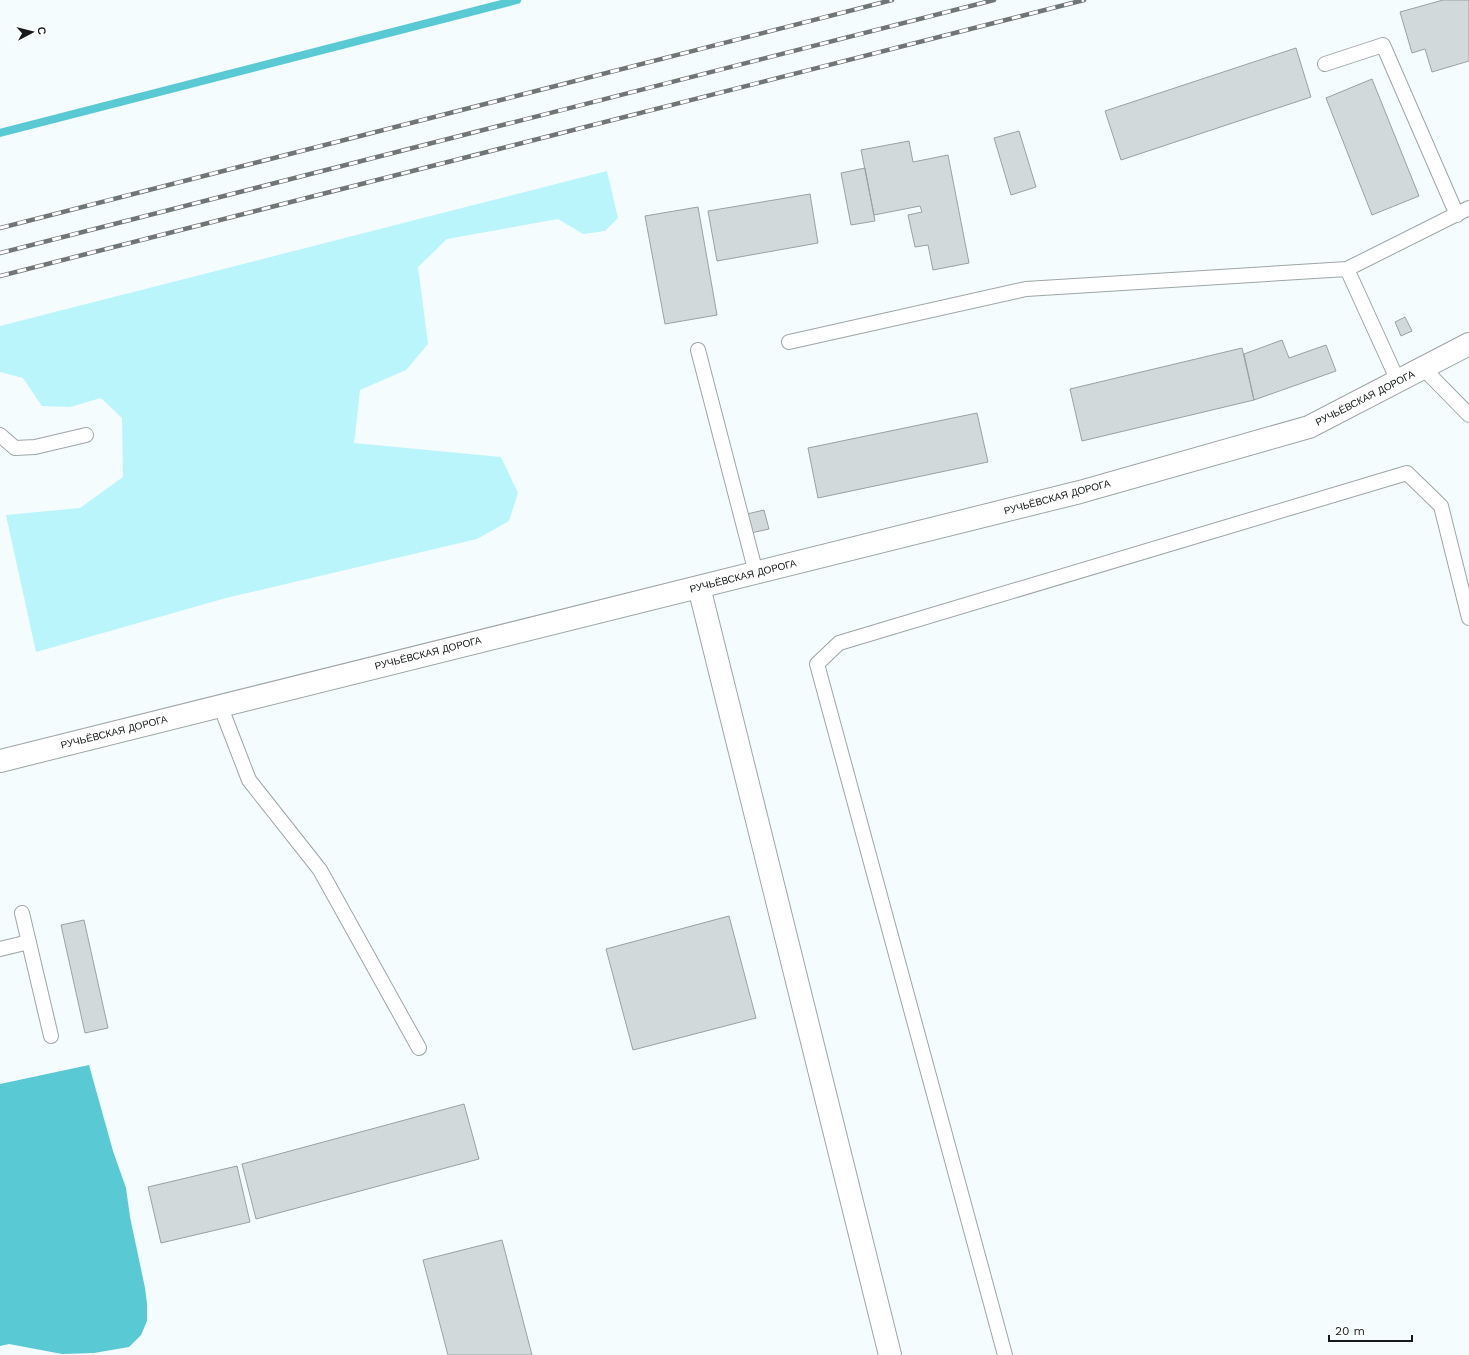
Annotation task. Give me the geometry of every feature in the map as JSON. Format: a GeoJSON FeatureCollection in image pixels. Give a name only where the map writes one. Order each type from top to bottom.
{"type":"FeatureCollection","features":[{"type":"Feature","properties":{"kind":"street","name":"РУЧЬЁВСКАЯ ДОРОГА"},"geometry":{"type":"LineString","coordinates":[[0,761],[1080,492],[1309,427],[1469,344]]}},
{"type":"Feature","properties":{"kind":"street"},"geometry":{"type":"LineString","coordinates":[[698,587],[890,1355]]}},
{"type":"Feature","properties":{"kind":"lane"},"geometry":{"type":"LineString","coordinates":[[789,342],[1026,289],[1347,269],[1463,212],[1383,45],[1325,64]]}},
{"type":"Feature","properties":{"kind":"lane"},"geometry":{"type":"LineString","coordinates":[[1347,269],[1398,381]]}},
{"type":"Feature","properties":{"kind":"lane"},"geometry":{"type":"LineString","coordinates":[[698,350],[756,573]]}},
{"type":"Feature","properties":{"kind":"lane"},"geometry":{"type":"LineString","coordinates":[[1423,368],[1469,415]]}},
{"type":"Feature","properties":{"kind":"lane"},"geometry":{"type":"LineString","coordinates":[[0,435],[15,448],[36,447],[86,435]]}},
{"type":"Feature","properties":{"kind":"lane"},"geometry":{"type":"LineString","coordinates":[[1005,1355],[817,664],[838,643],[1407,473],[1440,506],[1469,618]]}},
{"type":"Feature","properties":{"kind":"lane"},"geometry":{"type":"LineString","coordinates":[[220,705],[249,780],[320,870],[419,1048]]}},
{"type":"Feature","properties":{"kind":"lane"},"geometry":{"type":"LineString","coordinates":[[22,913],[51,1036]]}},
{"type":"Feature","properties":{"kind":"lane"},"geometry":{"type":"LineString","coordinates":[[0,949],[29,942]]}},
{"type":"Feature","properties":{"kind":"shaded area"},"geometry":{"type":"Polygon","coordinates":[[[607,171],[618,218],[605,231],[583,234],[558,219],[447,239],[418,267],[428,344],[406,370],[360,390],[354,443],[501,457],[518,493],[509,521],[477,539],[226,598],[36,652],[6,515],[80,508],[123,477],[122,418],[101,398],[70,407],[42,406],[23,378],[0,372],[0,326],[607,171]]]}},
{"type":"Feature","properties":{"kind":"water"},"geometry":{"type":"Polygon","coordinates":[[[89,1065],[113,1151],[126,1188],[130,1217],[145,1288],[147,1321],[141,1335],[129,1347],[94,1353],[62,1354],[9,1344],[0,1346],[0,1084],[89,1065]]]}},
{"type":"Feature","properties":{"kind":"building"},"geometry":{"type":"Polygon","coordinates":[[[1443,0],[1469,0],[1469,61],[1432,72],[1425,49],[1412,53],[1400,12],[1443,0]]]}},
{"type":"Feature","properties":{"kind":"building"},"geometry":{"type":"Polygon","coordinates":[[[1296,48],[1311,97],[1121,160],[1105,111],[1296,48]]]}},
{"type":"Feature","properties":{"kind":"building"},"geometry":{"type":"Polygon","coordinates":[[[1372,79],[1419,196],[1372,215],[1326,98],[1372,79]]]}},
{"type":"Feature","properties":{"kind":"building"},"geometry":{"type":"Polygon","coordinates":[[[1019,131],[1036,187],[1011,195],[994,138],[1019,131]]]}},
{"type":"Feature","properties":{"kind":"building"},"geometry":{"type":"Polygon","coordinates":[[[909,141],[913,162],[948,155],[969,263],[933,270],[928,245],[915,247],[908,215],[922,212],[920,206],[874,215],[861,150],[909,141]]]}},
{"type":"Feature","properties":{"kind":"building"},"geometry":{"type":"Polygon","coordinates":[[[865,168],[875,221],[851,225],[841,173],[865,168]]]}},
{"type":"Feature","properties":{"kind":"building"},"geometry":{"type":"Polygon","coordinates":[[[810,194],[818,243],[717,261],[708,211],[810,194]]]}},
{"type":"Feature","properties":{"kind":"building"},"geometry":{"type":"Polygon","coordinates":[[[698,207],[717,315],[665,324],[645,216],[698,207]]]}},
{"type":"Feature","properties":{"kind":"building"},"geometry":{"type":"Polygon","coordinates":[[[1405,317],[1412,331],[1401,336],[1395,322],[1405,317]]]}},
{"type":"Feature","properties":{"kind":"building"},"geometry":{"type":"Polygon","coordinates":[[[1282,340],[1289,358],[1326,345],[1336,371],[1254,400],[1244,354],[1282,340]]]}},
{"type":"Feature","properties":{"kind":"building"},"geometry":{"type":"Polygon","coordinates":[[[1242,348],[1254,400],[1082,441],[1070,389],[1242,348]]]}},
{"type":"Feature","properties":{"kind":"building"},"geometry":{"type":"Polygon","coordinates":[[[977,413],[988,462],[818,498],[808,448],[977,413]]]}},
{"type":"Feature","properties":{"kind":"building"},"geometry":{"type":"Polygon","coordinates":[[[764,510],[769,529],[751,533],[747,514],[764,510]]]}},
{"type":"Feature","properties":{"kind":"building"},"geometry":{"type":"Polygon","coordinates":[[[729,916],[756,1018],[633,1050],[606,949],[729,916]]]}},
{"type":"Feature","properties":{"kind":"building"},"geometry":{"type":"Polygon","coordinates":[[[84,920],[108,1028],[85,1033],[61,925],[84,920]]]}},
{"type":"Feature","properties":{"kind":"building"},"geometry":{"type":"Polygon","coordinates":[[[464,1104],[479,1159],[256,1219],[242,1164],[464,1104]]]}},
{"type":"Feature","properties":{"kind":"building"},"geometry":{"type":"Polygon","coordinates":[[[237,1166],[250,1222],[161,1243],[148,1187],[237,1166]]]}},
{"type":"Feature","properties":{"kind":"building"},"geometry":{"type":"Polygon","coordinates":[[[502,1240],[532,1355],[448,1355],[423,1260],[502,1240]]]}},
{"type":"Feature","properties":{"kind":"waterway"},"geometry":{"type":"LineString","coordinates":[[0,133],[517,0]]}},
{"type":"Feature","properties":{"kind":"railway"},"geometry":{"type":"LineString","coordinates":[[0,228],[892,0]]}},
{"type":"Feature","properties":{"kind":"railway"},"geometry":{"type":"LineString","coordinates":[[0,253],[994,0]]}},
{"type":"Feature","properties":{"kind":"railway"},"geometry":{"type":"LineString","coordinates":[[0,276],[1084,0]]}}]}
